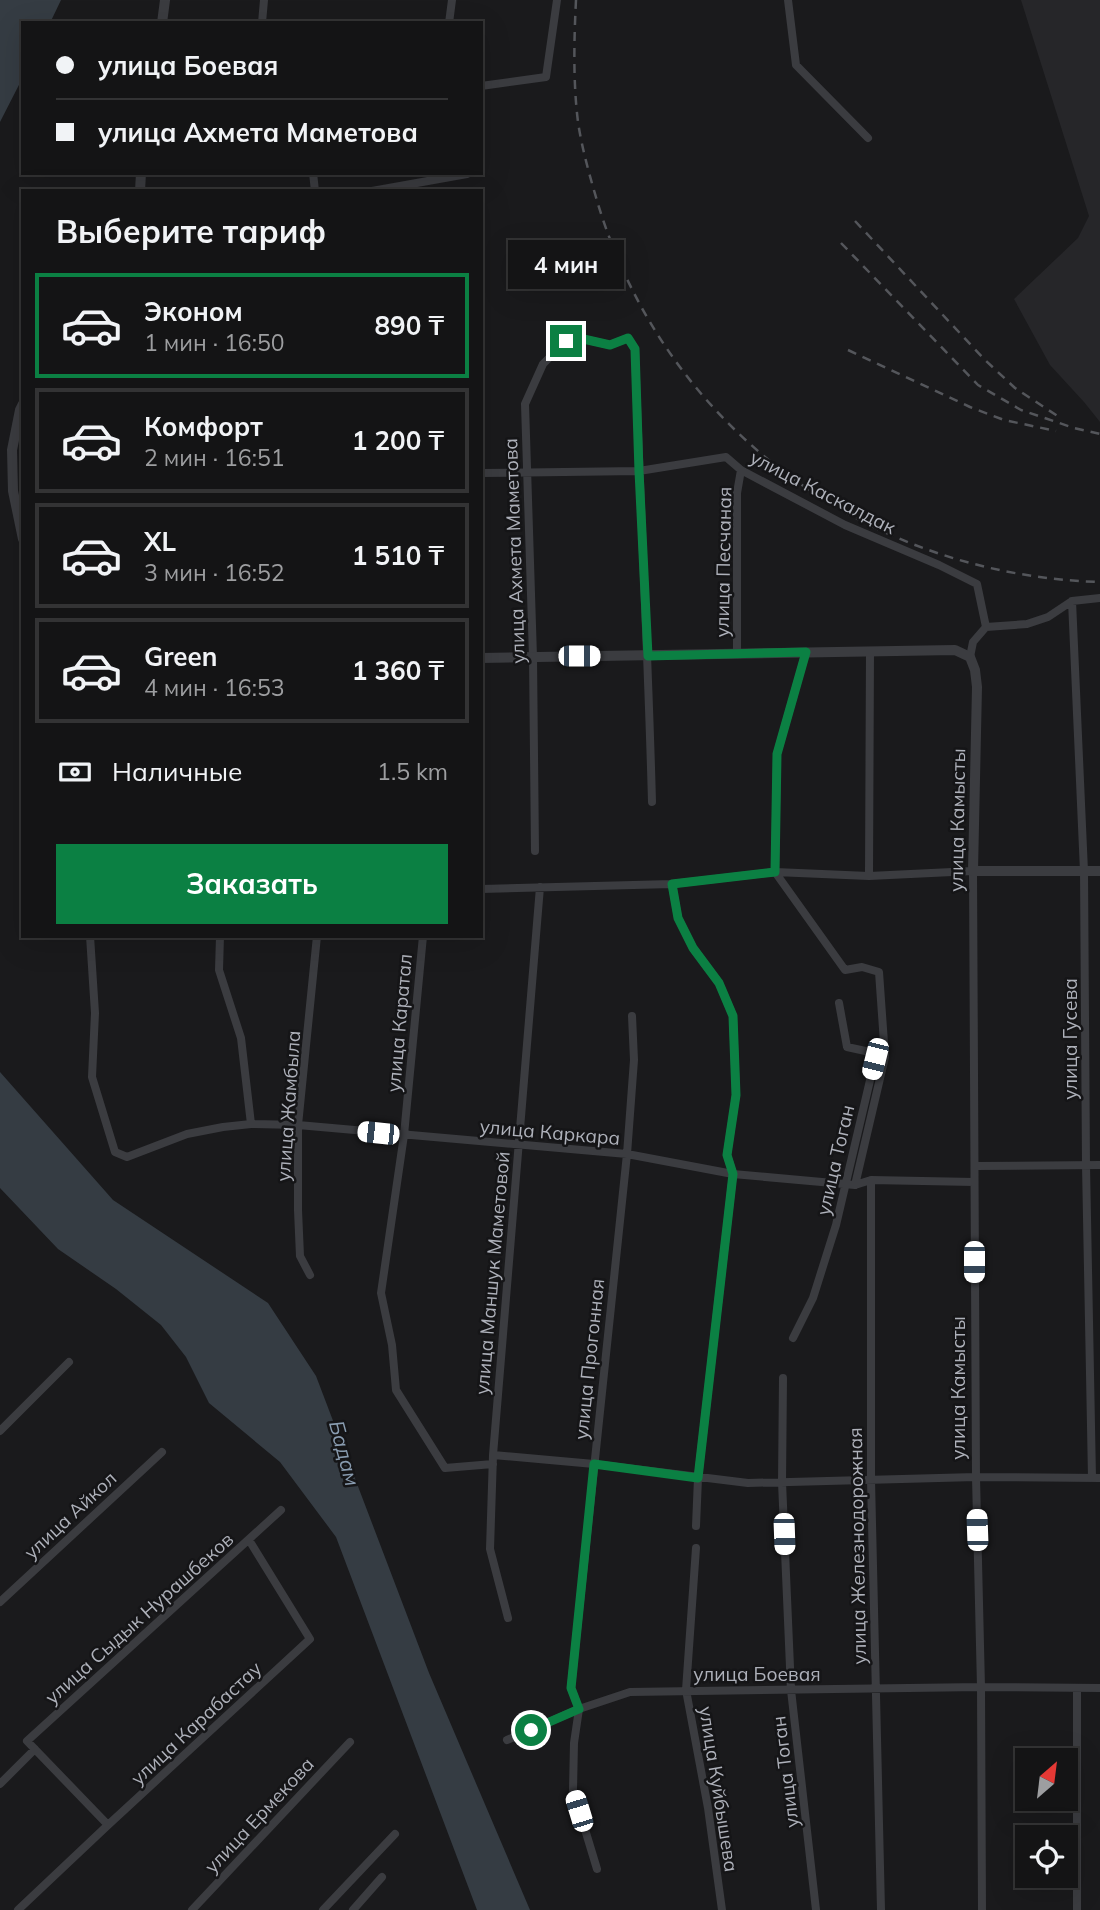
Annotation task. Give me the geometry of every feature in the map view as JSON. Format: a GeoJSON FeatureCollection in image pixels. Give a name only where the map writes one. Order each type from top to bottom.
{"type":"FeatureCollection","features":[{"type":"Feature","properties":{"kind":"street"},"geometry":{"type":"LineString","coordinates":[[162,21],[165,0]]}},
{"type":"Feature","properties":{"kind":"street"},"geometry":{"type":"LineString","coordinates":[[262,21],[264,0]]}},
{"type":"Feature","properties":{"kind":"street"},"geometry":{"type":"LineString","coordinates":[[449,21],[452,0]]}},
{"type":"Feature","properties":{"kind":"street"},"geometry":{"type":"LineString","coordinates":[[483,86],[546,77],[557,0]]}},
{"type":"Feature","properties":{"kind":"street"},"geometry":{"type":"LineString","coordinates":[[788,0],[796,65],[868,138]]}},
{"type":"Feature","properties":{"kind":"street"},"geometry":{"type":"LineString","coordinates":[[383,189],[461,175]]}},
{"type":"Feature","properties":{"kind":"street","name":"улица Ахмета Маметова"},"geometry":{"type":"LineString","coordinates":[[536,851],[525,404],[543,364],[566,341],[579,338],[610,345],[628,338],[635,349],[639,471]]}},
{"type":"Feature","properties":{"kind":"street"},"geometry":{"type":"LineString","coordinates":[[21,408],[12,450],[13,491],[21,529]]}},
{"type":"Feature","properties":{"kind":"street","name":"улица Каскалдак"},"geometry":{"type":"LineString","coordinates":[[483,473],[639,471],[726,457],[741,470],[845,525],[977,584],[986,627]]}},
{"type":"Feature","properties":{"kind":"street","name":"улица Песчаная"},"geometry":{"type":"LineString","coordinates":[[737,654],[737,493],[741,470]]}},
{"type":"Feature","properties":{"kind":"street"},"geometry":{"type":"LineString","coordinates":[[639,471],[652,802]]}},
{"type":"Feature","properties":{"kind":"street"},"geometry":{"type":"LineString","coordinates":[[483,658],[955,650],[970,657],[973,642],[986,627],[1027,624],[1048,617],[1072,601],[1100,598]]}},
{"type":"Feature","properties":{"kind":"street","name":"улица Гусева"},"geometry":{"type":"LineString","coordinates":[[1072,601],[1084,872],[1086,1165],[1096,1478]]}},
{"type":"Feature","properties":{"kind":"street"},"geometry":{"type":"LineString","coordinates":[[869,876],[870,651]]}},
{"type":"Feature","properties":{"kind":"street"},"geometry":{"type":"LineString","coordinates":[[806,652],[777,754],[775,872],[845,970],[862,967],[880,972],[885,1057],[855,1185]]}},
{"type":"Feature","properties":{"kind":"street","name":"улица Камысты"},"geometry":{"type":"LineString","coordinates":[[970,657],[977,687],[973,871],[974,1182],[982,1910]]}},
{"type":"Feature","properties":{"kind":"street"},"geometry":{"type":"LineString","coordinates":[[483,889],[672,884],[775,872],[869,876],[973,871],[1100,871]]}},
{"type":"Feature","properties":{"kind":"street"},"geometry":{"type":"LineString","coordinates":[[672,884],[678,918],[693,948],[719,983],[733,1016],[736,1095],[727,1155],[733,1174],[698,1478],[696,1526]]}},
{"type":"Feature","properties":{"kind":"street","name":"улица Маншук Маметовой"},"geometry":{"type":"LineString","coordinates":[[508,1618],[489,1549],[493,1460],[540,887]]}},
{"type":"Feature","properties":{"kind":"street","name":"улица Каркара"},"geometry":{"type":"LineString","coordinates":[[90,938],[95,1013],[92,1077],[115,1152],[127,1157],[187,1134],[251,1124],[298,1125],[627,1154],[733,1174],[844,1185],[871,1181],[974,1182]]}},
{"type":"Feature","properties":{"kind":"street"},"geometry":{"type":"LineString","coordinates":[[220,938],[219,970],[241,1038],[251,1124]]}},
{"type":"Feature","properties":{"kind":"street","name":"улица Жамбыла"},"geometry":{"type":"LineString","coordinates":[[310,1275],[300,1256],[298,1125],[317,938]]}},
{"type":"Feature","properties":{"kind":"street","name":"улица Каратал"},"geometry":{"type":"LineString","coordinates":[[423,938],[404,1135],[381,1293],[392,1345],[396,1390],[445,1468],[493,1460]]}},
{"type":"Feature","properties":{"kind":"street","name":"улица Тоган"},"geometry":{"type":"LineString","coordinates":[[793,1338],[813,1298],[836,1225],[875,1059],[870,1052],[847,1047],[839,1003]]}},
{"type":"Feature","properties":{"kind":"street","name":"улица Прогонная"},"geometry":{"type":"LineString","coordinates":[[597,1869],[573,1790],[574,1743],[579,1709],[571,1688],[627,1154],[634,1060],[632,1016]]}},
{"type":"Feature","properties":{"kind":"street"},"geometry":{"type":"LineString","coordinates":[[975,1166],[1100,1165]]}},
{"type":"Feature","properties":{"kind":"street","name":"улица Железнодорожная"},"geometry":{"type":"LineString","coordinates":[[871,1181],[871,1480],[881,1910]]}},
{"type":"Feature","properties":{"kind":"street"},"geometry":{"type":"LineString","coordinates":[[0,1431],[69,1362]]}},
{"type":"Feature","properties":{"kind":"street","name":"улица Тоган"},"geometry":{"type":"LineString","coordinates":[[783,1378],[782,1482],[791,1690],[816,1910]]}},
{"type":"Feature","properties":{"kind":"street","name":"улица Айкол"},"geometry":{"type":"LineString","coordinates":[[0,1602],[162,1452]]}},
{"type":"Feature","properties":{"kind":"street"},"geometry":{"type":"LineString","coordinates":[[493,1460],[594,1464],[748,1483],[976,1477],[1096,1478]]}},
{"type":"Feature","properties":{"kind":"street","name":"улица Сыдык Нурашбеков"},"geometry":{"type":"LineString","coordinates":[[0,1784],[35,1749],[26,1741],[281,1510]]}},
{"type":"Feature","properties":{"kind":"street","name":"улица Карабастау"},"geometry":{"type":"LineString","coordinates":[[18,1910],[310,1639],[249,1540]]}},
{"type":"Feature","properties":{"kind":"street","name":"улица Куйбышева"},"geometry":{"type":"LineString","coordinates":[[696,1548],[686,1690],[708,1808],[722,1910]]}},
{"type":"Feature","properties":{"kind":"street"},"geometry":{"type":"LineString","coordinates":[[1077,1688],[1077,1910]]}},
{"type":"Feature","properties":{"kind":"street","name":"улица Боевая"},"geometry":{"type":"LineString","coordinates":[[507,1740],[579,1709],[630,1692],[1100,1688]]}},
{"type":"Feature","properties":{"kind":"street","name":"улица Ермекова"},"geometry":{"type":"LineString","coordinates":[[192,1910],[349,1742]]}},
{"type":"Feature","properties":{"kind":"street"},"geometry":{"type":"LineString","coordinates":[[35,1749],[108,1825]]}},
{"type":"Feature","properties":{"kind":"street"},"geometry":{"type":"LineString","coordinates":[[323,1910],[395,1833]]}},
{"type":"Feature","properties":{"kind":"street"},"geometry":{"type":"LineString","coordinates":[[353,1910],[382,1877]]}},
{"type":"Feature","properties":{"kind":"shaded area"},"geometry":{"type":"Polygon","coordinates":[[[1021,0],[1100,0],[1100,422],[1050,365],[1014,299],[1078,238],[1089,216],[1021,0]]]}},
{"type":"Feature","properties":{"kind":"water"},"geometry":{"type":"Polygon","coordinates":[[[0,0],[61,0],[51,21],[21,21],[21,81],[0,122],[0,0]]]}},
{"type":"Feature","properties":{"kind":"water","name":"Бадам"},"geometry":{"type":"Polygon","coordinates":[[[0,1072],[113,1200],[268,1303],[316,1376],[429,1673],[530,1910],[477,1910],[336,1537],[280,1462],[209,1403],[186,1357],[161,1325],[116,1289],[58,1249],[0,1188],[0,1072]]]}},
{"type":"Feature","properties":{"kind":"railway"},"geometry":{"type":"LineString","coordinates":[[576,0],[574,61],[578,122],[598,204],[630,284],[672,357],[725,420],[787,474],[857,518],[933,551],[1014,573],[1100,582]]}},
{"type":"Feature","properties":{"kind":"railway"},"geometry":{"type":"LineString","coordinates":[[855,221],[985,360],[1015,388],[1059,417]]}},
{"type":"Feature","properties":{"kind":"railway"},"geometry":{"type":"LineString","coordinates":[[841,243],[978,385],[1021,410],[1100,434]]}},
{"type":"Feature","properties":{"kind":"railway"},"geometry":{"type":"LineString","coordinates":[[848,350],[970,407],[1004,420],[1056,431]]}},
{"type":"Feature","properties":{"kind":"route"},"geometry":{"type":"LineString","coordinates":[[531,1730],[579,1709],[571,1688],[594,1464],[698,1478],[733,1174],[727,1155],[736,1095],[733,1016],[719,983],[693,948],[678,918],[672,884],[775,872],[777,754],[806,652],[648,656],[635,349],[628,338],[610,345],[579,338],[566,341]]}}]}
